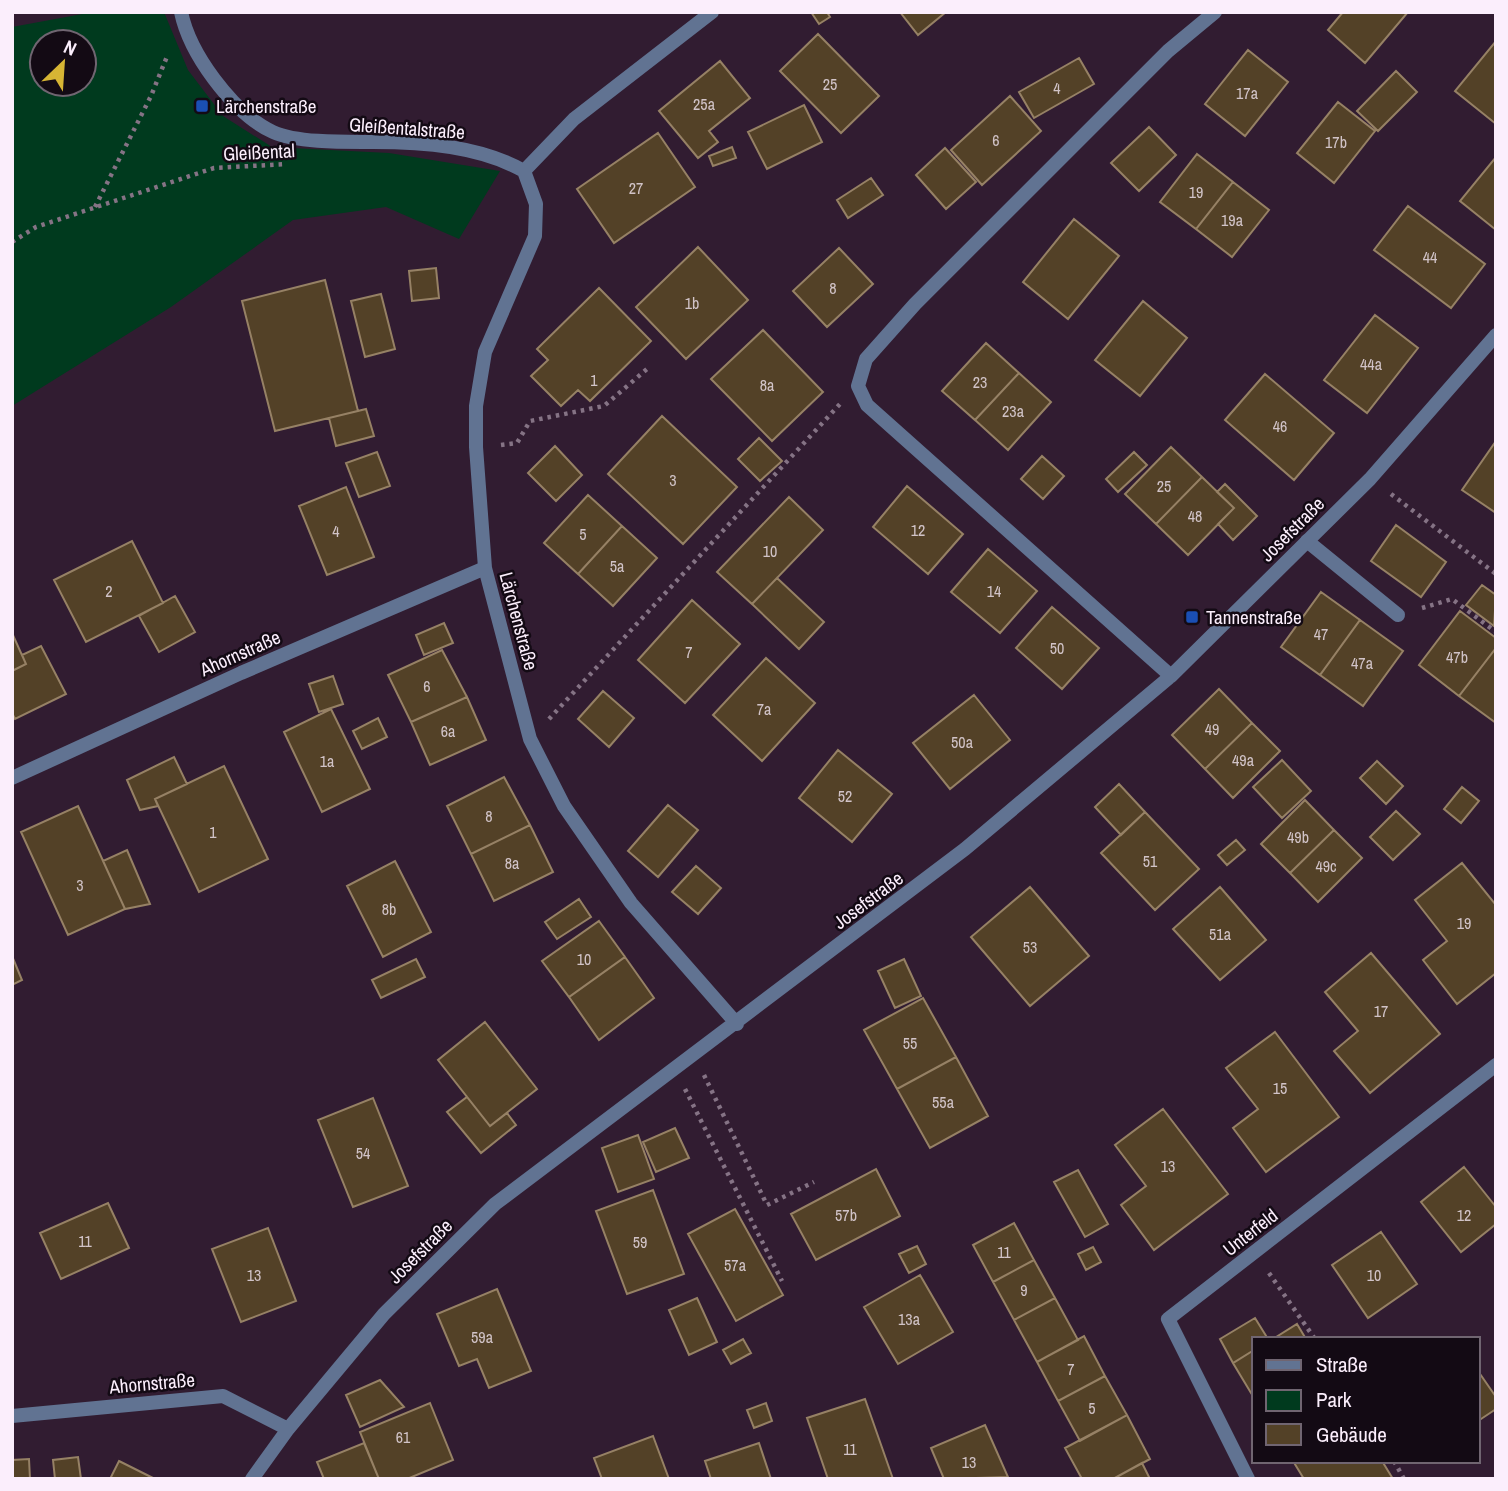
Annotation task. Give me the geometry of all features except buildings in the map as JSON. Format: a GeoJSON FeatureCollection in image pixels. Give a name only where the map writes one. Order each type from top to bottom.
{"type":"FeatureCollection","features":[{"type":"Feature","properties":{"kind":"street"},"geometry":{"type":"LineString","coordinates":[[524,171],[574,119],[712,12]]}},
{"type":"Feature","properties":{"kind":"street"},"geometry":{"type":"LineString","coordinates":[[1171,676],[867,405],[858,386],[866,359],[915,304],[1168,51],[1216,12]]}},
{"type":"Feature","properties":{"kind":"street","name":"Gleißentalstraße"},"geometry":{"type":"LineString","coordinates":[[182,15],[199,59],[230,101],[273,133],[329,142],[386,142],[456,149],[501,158],[524,171]]}},
{"type":"Feature","properties":{"kind":"street","name":"Lärchenstraße"},"geometry":{"type":"LineString","coordinates":[[524,171],[536,204],[535,236],[485,352],[476,406],[476,447],[485,568],[530,739],[564,806],[631,903],[737,1024]]}},
{"type":"Feature","properties":{"kind":"street","name":"Josefstraße"},"geometry":{"type":"LineString","coordinates":[[252,1479],[288,1429],[384,1314],[495,1204],[737,1024],[965,849],[1171,676],[1370,479],[1496,335]]}},
{"type":"Feature","properties":{"kind":"street"},"geometry":{"type":"LineString","coordinates":[[1307,541],[1398,615]]}},
{"type":"Feature","properties":{"kind":"street","name":"Ahornstraße"},"geometry":{"type":"LineString","coordinates":[[12,778],[241,673],[485,568]]}},
{"type":"Feature","properties":{"kind":"street","name":"Unterfeld"},"geometry":{"type":"LineString","coordinates":[[1248,1479],[1168,1319],[1496,1065]]}},
{"type":"Feature","properties":{"kind":"street","name":"Ahornstraße"},"geometry":{"type":"LineString","coordinates":[[12,1416],[223,1396],[288,1429]]}},
{"type":"Feature","properties":{"kind":"path"},"geometry":{"type":"LineString","coordinates":[[95,208],[151,96],[182,15]]}},
{"type":"Feature","properties":{"kind":"path","name":"Gleißental"},"geometry":{"type":"LineString","coordinates":[[12,242],[36,227],[214,169],[294,164]]}},
{"type":"Feature","properties":{"kind":"path"},"geometry":{"type":"LineString","coordinates":[[476,447],[517,443],[530,421],[604,406],[647,369]]}},
{"type":"Feature","properties":{"kind":"path"},"geometry":{"type":"LineString","coordinates":[[530,739],[858,386]]}},
{"type":"Feature","properties":{"kind":"path"},"geometry":{"type":"LineString","coordinates":[[1370,479],[1496,575]]}},
{"type":"Feature","properties":{"kind":"path"},"geometry":{"type":"LineString","coordinates":[[1398,615],[1452,599],[1496,632]]}},
{"type":"Feature","properties":{"kind":"path"},"geometry":{"type":"LineString","coordinates":[[695,1055],[767,1205],[814,1182]]}},
{"type":"Feature","properties":{"kind":"path"},"geometry":{"type":"LineString","coordinates":[[676,1070],[782,1281]]}},
{"type":"Feature","properties":{"kind":"path"},"geometry":{"type":"LineString","coordinates":[[1255,1252],[1314,1337]]}},
{"type":"Feature","properties":{"kind":"path"},"geometry":{"type":"LineString","coordinates":[[1395,1463],[1404,1479]]}},
{"type":"Feature","properties":{"kind":"green space"},"geometry":{"type":"Polygon","coordinates":[[[93,12],[164,12],[188,70],[223,116],[272,147],[389,153],[500,171],[459,239],[386,207],[293,220],[171,307],[12,406],[12,27],[93,12]]]}},
{"type":"Feature","properties":{"kind":"place","name":"Lärchenstraße"},"geometry":{"type":"Point","coordinates":[202,106]}},
{"type":"Feature","properties":{"kind":"place","name":"Tannenstraße"},"geometry":{"type":"Point","coordinates":[1192,617]}}]}
